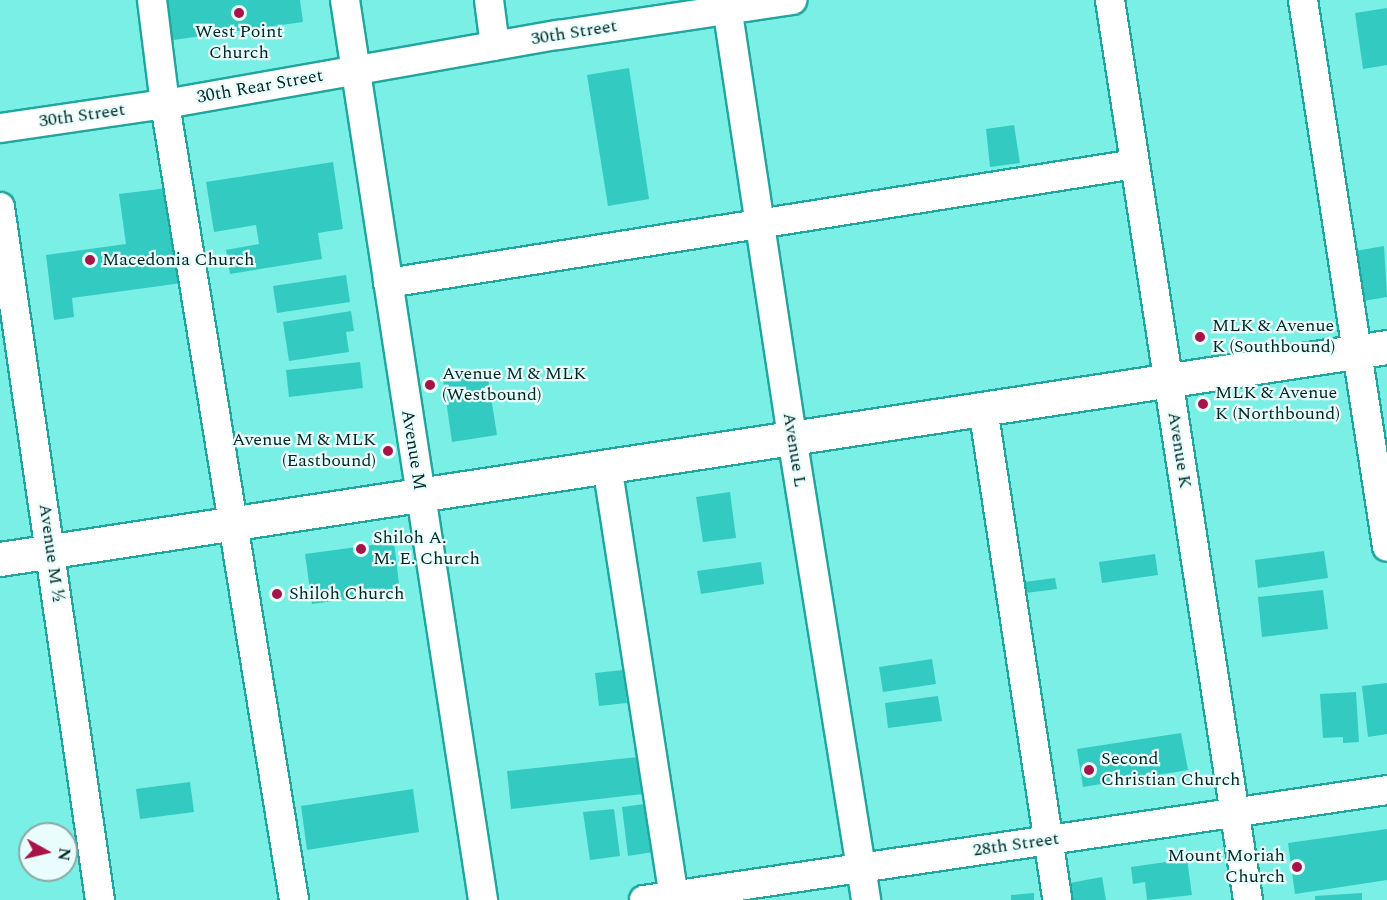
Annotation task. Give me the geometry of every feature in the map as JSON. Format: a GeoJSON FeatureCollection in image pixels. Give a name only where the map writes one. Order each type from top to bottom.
{"type":"FeatureCollection","features":[{"type":"Feature","properties":{"kind":"main road"},"geometry":{"type":"LineString","coordinates":[[0,559],[983,408],[1169,382],[1372,349]]}},
{"type":"Feature","properties":{"kind":"street"},"geometry":{"type":"LineString","coordinates":[[152,0],[165,104],[231,523],[294,900]]}},
{"type":"Feature","properties":{"kind":"street","name":"Avenue M"},"geometry":{"type":"LineString","coordinates":[[345,0],[483,900]]}},
{"type":"Feature","properties":{"kind":"street"},"geometry":{"type":"LineString","coordinates":[[489,0],[495,46]]}},
{"type":"Feature","properties":{"kind":"street","name":"30th Street"},"geometry":{"type":"LineString","coordinates":[[356,70],[727,5],[792,0]]}},
{"type":"Feature","properties":{"kind":"street","name":"Avenue K"},"geometry":{"type":"LineString","coordinates":[[1110,0],[1248,900]]}},
{"type":"Feature","properties":{"kind":"street"},"geometry":{"type":"LineString","coordinates":[[1303,0],[1372,349],[1387,547]]}},
{"type":"Feature","properties":{"kind":"street","name":"Avenue L"},"geometry":{"type":"LineString","coordinates":[[727,5],[792,437],[866,900]]}},
{"type":"Feature","properties":{"kind":"street","name":"30th Rear Street"},"geometry":{"type":"LineString","coordinates":[[165,104],[356,70]]}},
{"type":"Feature","properties":{"kind":"street","name":"30th Street"},"geometry":{"type":"LineString","coordinates":[[0,128],[165,104]]}},
{"type":"Feature","properties":{"kind":"street"},"geometry":{"type":"LineString","coordinates":[[388,283],[1136,164]]}},
{"type":"Feature","properties":{"kind":"street","name":"Avenue M ½"},"geometry":{"type":"LineString","coordinates":[[0,207],[100,900]]}},
{"type":"Feature","properties":{"kind":"street"},"geometry":{"type":"LineString","coordinates":[[983,408],[1057,900]]}},
{"type":"Feature","properties":{"kind":"street"},"geometry":{"type":"LineString","coordinates":[[607,465],[674,896]]}},
{"type":"Feature","properties":{"kind":"street","name":"28th Street"},"geometry":{"type":"LineString","coordinates":[[644,900],[1387,790]]}},
{"type":"Feature","properties":{"kind":"building"},"geometry":{"type":"Polygon","coordinates":[[[168,0],[300,0],[303,22],[173,40],[168,0]]]}},
{"type":"Feature","properties":{"kind":"building"},"geometry":{"type":"Polygon","coordinates":[[[1387,8],[1387,65],[1363,69],[1355,13],[1387,8]]]}},
{"type":"Feature","properties":{"kind":"building"},"geometry":{"type":"Polygon","coordinates":[[[629,68],[649,199],[608,206],[587,75],[629,68]]]}},
{"type":"Feature","properties":{"kind":"building"},"geometry":{"type":"Polygon","coordinates":[[[1014,125],[1020,163],[990,167],[986,129],[1014,125]]]}},
{"type":"Feature","properties":{"kind":"building"},"geometry":{"type":"Polygon","coordinates":[[[333,162],[343,229],[318,233],[322,259],[230,274],[226,250],[259,244],[256,225],[214,232],[206,182],[333,162]]]}},
{"type":"Feature","properties":{"kind":"building"},"geometry":{"type":"Polygon","coordinates":[[[176,187],[189,282],[72,298],[74,317],[54,320],[46,255],[126,244],[119,194],[176,187]]]}},
{"type":"Feature","properties":{"kind":"building"},"geometry":{"type":"Polygon","coordinates":[[[1384,246],[1387,297],[1363,301],[1355,251],[1384,246]]]}},
{"type":"Feature","properties":{"kind":"building"},"geometry":{"type":"Polygon","coordinates":[[[346,275],[350,302],[277,313],[273,286],[346,275]]]}},
{"type":"Feature","properties":{"kind":"building"},"geometry":{"type":"Polygon","coordinates":[[[351,311],[354,331],[346,332],[349,352],[289,361],[283,322],[351,311]]]}},
{"type":"Feature","properties":{"kind":"building"},"geometry":{"type":"Polygon","coordinates":[[[360,362],[363,388],[289,397],[286,370],[360,362]]]}},
{"type":"Feature","properties":{"kind":"building"},"geometry":{"type":"Polygon","coordinates":[[[487,372],[497,435],[452,442],[443,379],[487,372]]]}},
{"type":"Feature","properties":{"kind":"building"},"geometry":{"type":"Polygon","coordinates":[[[730,492],[736,538],[703,542],[696,497],[730,492]]]}},
{"type":"Feature","properties":{"kind":"building"},"geometry":{"type":"Polygon","coordinates":[[[394,542],[400,592],[312,604],[305,554],[394,542]]]}},
{"type":"Feature","properties":{"kind":"building"},"geometry":{"type":"Polygon","coordinates":[[[1324,551],[1328,578],[1258,588],[1255,560],[1324,551]]]}},
{"type":"Feature","properties":{"kind":"building"},"geometry":{"type":"Polygon","coordinates":[[[1155,554],[1158,575],[1102,583],[1099,562],[1155,554]]]}},
{"type":"Feature","properties":{"kind":"building"},"geometry":{"type":"Polygon","coordinates":[[[761,562],[764,584],[701,594],[697,571],[761,562]]]}},
{"type":"Feature","properties":{"kind":"building"},"geometry":{"type":"Polygon","coordinates":[[[1055,578],[1057,589],[1026,593],[1024,582],[1055,578]]]}},
{"type":"Feature","properties":{"kind":"building"},"geometry":{"type":"Polygon","coordinates":[[[1323,590],[1328,629],[1262,637],[1258,597],[1323,590]]]}},
{"type":"Feature","properties":{"kind":"building"},"geometry":{"type":"Polygon","coordinates":[[[932,659],[936,684],[883,692],[879,667],[932,659]]]}},
{"type":"Feature","properties":{"kind":"building"},"geometry":{"type":"Polygon","coordinates":[[[623,670],[627,703],[599,706],[595,673],[623,670]]]}},
{"type":"Feature","properties":{"kind":"building"},"geometry":{"type":"Polygon","coordinates":[[[1387,683],[1387,734],[1368,737],[1362,686],[1387,683]]]}},
{"type":"Feature","properties":{"kind":"building"},"geometry":{"type":"Polygon","coordinates":[[[1356,692],[1359,742],[1343,743],[1343,737],[1323,738],[1320,694],[1356,692]]]}},
{"type":"Feature","properties":{"kind":"building"},"geometry":{"type":"Polygon","coordinates":[[[938,696],[942,721],[888,728],[885,703],[938,696]]]}},
{"type":"Feature","properties":{"kind":"building"},"geometry":{"type":"Polygon","coordinates":[[[1181,733],[1188,770],[1083,787],[1077,749],[1181,733]]]}},
{"type":"Feature","properties":{"kind":"building"},"geometry":{"type":"Polygon","coordinates":[[[638,757],[643,794],[511,809],[507,771],[638,757]]]}},
{"type":"Feature","properties":{"kind":"building"},"geometry":{"type":"Polygon","coordinates":[[[190,782],[194,812],[140,819],[136,789],[190,782]]]}},
{"type":"Feature","properties":{"kind":"building"},"geometry":{"type":"Polygon","coordinates":[[[413,789],[419,832],[307,850],[301,806],[413,789]]]}},
{"type":"Feature","properties":{"kind":"building"},"geometry":{"type":"Polygon","coordinates":[[[652,803],[659,851],[628,856],[622,807],[652,803]]]}},
{"type":"Feature","properties":{"kind":"building"},"geometry":{"type":"Polygon","coordinates":[[[614,809],[620,856],[590,860],[583,812],[614,809]]]}},
{"type":"Feature","properties":{"kind":"building"},"geometry":{"type":"Polygon","coordinates":[[[1387,829],[1387,880],[1295,894],[1288,843],[1387,829]]]}},
{"type":"Feature","properties":{"kind":"building"},"geometry":{"type":"Polygon","coordinates":[[[1187,859],[1192,895],[1147,900],[1145,882],[1133,884],[1131,867],[1187,859]]]}},
{"type":"Feature","properties":{"kind":"building"},"geometry":{"type":"Polygon","coordinates":[[[1102,877],[1106,900],[1073,900],[1070,883],[1102,877]]]}},
{"type":"Feature","properties":{"kind":"building"},"geometry":{"type":"Polygon","coordinates":[[[1034,893],[1034,900],[1011,900],[1011,895],[1034,893]]]}},
{"type":"Feature","properties":{"kind":"building"},"geometry":{"type":"Polygon","coordinates":[[[1362,893],[1362,900],[1315,900],[1315,896],[1362,893]]]}},
{"type":"Feature","properties":{"kind":"place","name":"West Point Church"},"geometry":{"type":"Point","coordinates":[239,13]}},
{"type":"Feature","properties":{"kind":"place","name":"Macedonia Church"},"geometry":{"type":"Point","coordinates":[90,260]}},
{"type":"Feature","properties":{"kind":"place","name":"MLK & Avenue K (Southbound)"},"geometry":{"type":"Point","coordinates":[1200,337]}},
{"type":"Feature","properties":{"kind":"place","name":"Avenue M & MLK (Westbound)"},"geometry":{"type":"Point","coordinates":[430,385]}},
{"type":"Feature","properties":{"kind":"place","name":"MLK & Avenue K (Northbound)"},"geometry":{"type":"Point","coordinates":[1203,404]}},
{"type":"Feature","properties":{"kind":"place","name":"Avenue M & MLK (Eastbound)"},"geometry":{"type":"Point","coordinates":[388,451]}},
{"type":"Feature","properties":{"kind":"place","name":"Shiloh A. M. E. Church"},"geometry":{"type":"Point","coordinates":[361,549]}},
{"type":"Feature","properties":{"kind":"place","name":"Shiloh Church"},"geometry":{"type":"Point","coordinates":[277,594]}},
{"type":"Feature","properties":{"kind":"place","name":"Second Christian Church"},"geometry":{"type":"Point","coordinates":[1089,770]}},
{"type":"Feature","properties":{"kind":"place","name":"Mount Moriah Church"},"geometry":{"type":"Point","coordinates":[1297,867]}}]}
